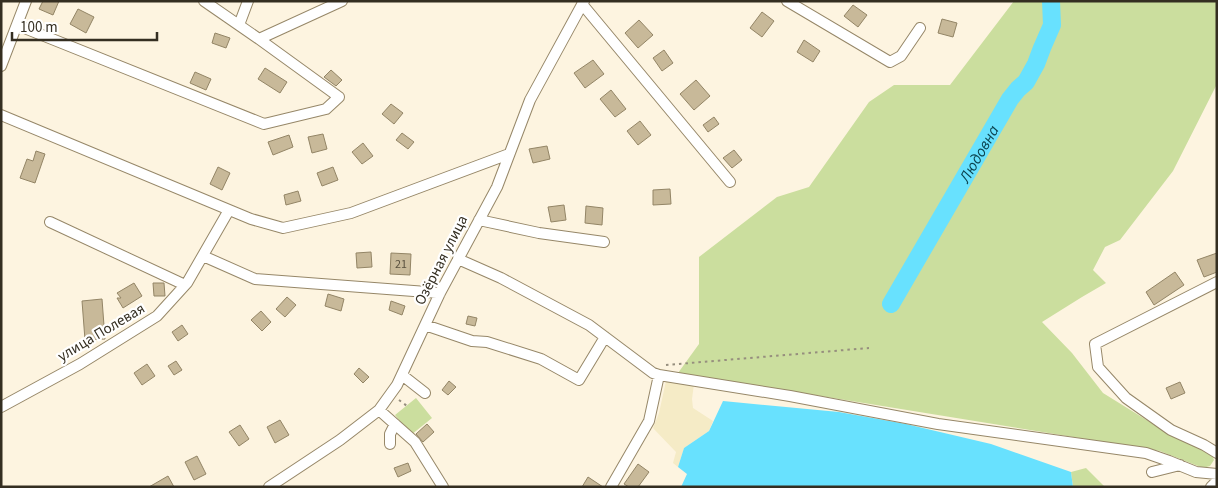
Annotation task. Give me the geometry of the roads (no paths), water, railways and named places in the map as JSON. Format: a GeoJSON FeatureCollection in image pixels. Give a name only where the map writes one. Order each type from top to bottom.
{"type":"FeatureCollection","features":[{"type":"Feature","properties":{"kind":"street"},"geometry":{"type":"LineString","coordinates":[[1,66],[26,1]]}},
{"type":"Feature","properties":{"kind":"street"},"geometry":{"type":"LineString","coordinates":[[17,25],[264,124],[326,109],[339,97],[204,1]]}},
{"type":"Feature","properties":{"kind":"street"},"geometry":{"type":"LineString","coordinates":[[239,25],[248,1]]}},
{"type":"Feature","properties":{"kind":"street"},"geometry":{"type":"LineString","coordinates":[[259,39],[342,1]]}},
{"type":"Feature","properties":{"kind":"street"},"geometry":{"type":"LineString","coordinates":[[787,1],[890,62],[900,56],[920,28]]}},
{"type":"Feature","properties":{"kind":"street"},"geometry":{"type":"LineString","coordinates":[[583,3],[730,182]]}},
{"type":"Feature","properties":{"kind":"street","name":"Озёрная улица"},"geometry":{"type":"LineString","coordinates":[[270,487],[340,440],[379,410],[397,385],[402,375],[404,360],[421,326],[497,186],[530,100],[583,3]]}},
{"type":"Feature","properties":{"kind":"street"},"geometry":{"type":"LineString","coordinates":[[1,115],[251,219],[283,228],[351,213],[509,154]]}},
{"type":"Feature","properties":{"kind":"street","name":"улица Полевая"},"geometry":{"type":"LineString","coordinates":[[1,407],[80,364],[157,316],[185,286],[229,210]]}},
{"type":"Feature","properties":{"kind":"street"},"geometry":{"type":"LineString","coordinates":[[479,220],[539,233],[604,242]]}},
{"type":"Feature","properties":{"kind":"street"},"geometry":{"type":"LineString","coordinates":[[50,222],[185,286]]}},
{"type":"Feature","properties":{"kind":"street"},"geometry":{"type":"LineString","coordinates":[[203,256],[255,278],[440,293]]}},
{"type":"Feature","properties":{"kind":"street"},"geometry":{"type":"LineString","coordinates":[[443,264],[456,264],[501,278],[589,325],[656,374],[790,396],[938,424],[1146,454],[1196,472],[1217,474]]}},
{"type":"Feature","properties":{"kind":"street"},"geometry":{"type":"LineString","coordinates":[[1216,283],[1095,344],[1098,367],[1126,398],[1171,430],[1217,453]]}},
{"type":"Feature","properties":{"kind":"street"},"geometry":{"type":"LineString","coordinates":[[421,326],[472,341],[487,342],[541,359],[579,380],[605,337]]}},
{"type":"Feature","properties":{"kind":"street"},"geometry":{"type":"LineString","coordinates":[[611,487],[649,421],[656,374]]}},
{"type":"Feature","properties":{"kind":"street"},"geometry":{"type":"LineString","coordinates":[[402,375],[425,393]]}},
{"type":"Feature","properties":{"kind":"street"},"geometry":{"type":"LineString","coordinates":[[379,410],[415,442],[443,487]]}},
{"type":"Feature","properties":{"kind":"street"},"geometry":{"type":"LineString","coordinates":[[390,444],[390,434],[395,424]]}},
{"type":"Feature","properties":{"kind":"street"},"geometry":{"type":"LineString","coordinates":[[1152,472],[1180,465]]}},
{"type":"Feature","properties":{"kind":"street"},"geometry":{"type":"LineString","coordinates":[[1212,487],[1217,481]]}},
{"type":"Feature","properties":{"kind":"water"},"geometry":{"type":"Polygon","coordinates":[[[723,401],[839,412],[906,424],[991,444],[1071,472],[1073,487],[681,487],[687,474],[678,467],[684,448],[709,431],[723,401]]]}},
{"type":"Feature","properties":{"kind":"waterway","name":"Людовна"},"geometry":{"type":"LineString","coordinates":[[891,304],[1010,99],[1026,82],[1036,64],[1052,25],[1051,1]]}}]}
